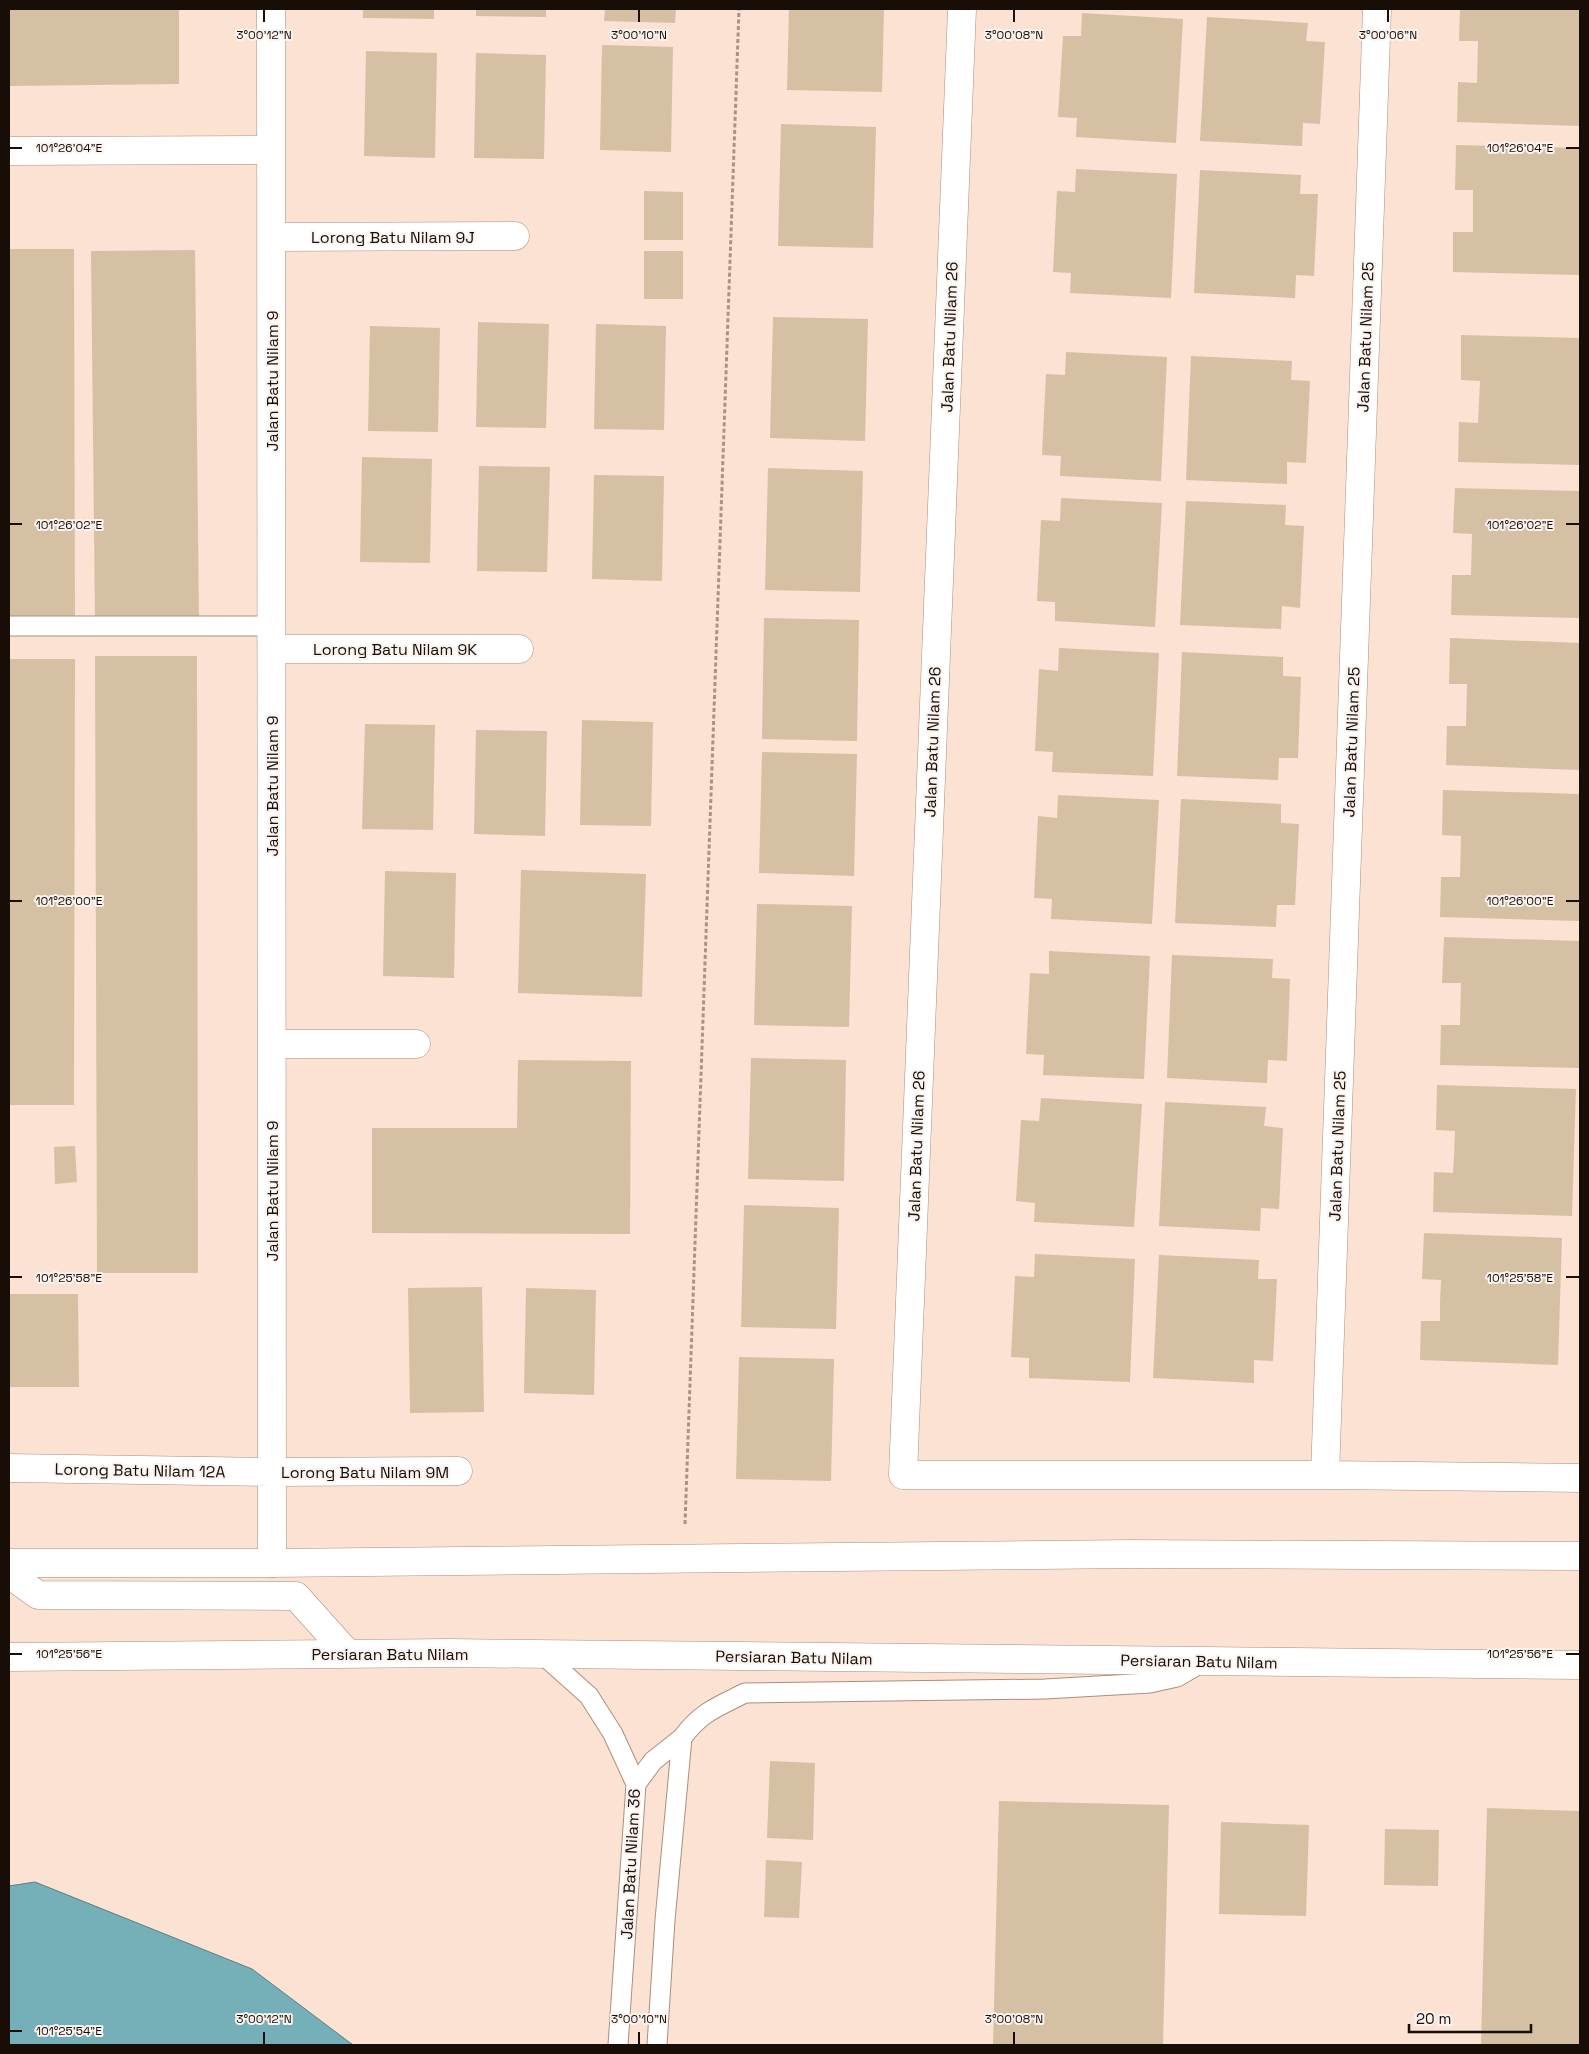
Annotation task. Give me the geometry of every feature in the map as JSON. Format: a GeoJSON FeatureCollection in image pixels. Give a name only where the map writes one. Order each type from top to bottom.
{"type":"FeatureCollection","features":[{"type":"Feature","properties":{"kind":"street","name":"Jalan Batu Nilam 9"},"geometry":{"type":"LineString","coordinates":[[272,9],[272,1563]]}},
{"type":"Feature","properties":{"kind":"street","name":"Jalan Batu Nilam 26"},"geometry":{"type":"LineString","coordinates":[[962,9],[903,1475],[1325,1475]]}},
{"type":"Feature","properties":{"kind":"street","name":"Jalan Batu Nilam 25"},"geometry":{"type":"LineString","coordinates":[[1325,1475],[1377,9]]}},
{"type":"Feature","properties":{"kind":"street"},"geometry":{"type":"LineString","coordinates":[[9,150],[272,150]]}},
{"type":"Feature","properties":{"kind":"street","name":"Lorong Batu Nilam 9J"},"geometry":{"type":"LineString","coordinates":[[272,237],[515,236]]}},
{"type":"Feature","properties":{"kind":"street","name":"Lorong Batu Nilam 9K"},"geometry":{"type":"LineString","coordinates":[[272,638],[519,649]]}},
{"type":"Feature","properties":{"kind":"street"},"geometry":{"type":"LineString","coordinates":[[272,1044],[416,1044]]}},
{"type":"Feature","properties":{"kind":"street","name":"Lorong Batu Nilam 12A"},"geometry":{"type":"LineString","coordinates":[[9,1468],[272,1472]]}},
{"type":"Feature","properties":{"kind":"street","name":"Lorong Batu Nilam 9M"},"geometry":{"type":"LineString","coordinates":[[272,1472],[458,1471]]}},
{"type":"Feature","properties":{"kind":"street"},"geometry":{"type":"LineString","coordinates":[[1325,1475],[1580,1478]]}},
{"type":"Feature","properties":{"kind":"street"},"geometry":{"type":"LineString","coordinates":[[9,1563],[272,1563],[1132,1554],[1580,1556]]}},
{"type":"Feature","properties":{"kind":"street"},"geometry":{"type":"LineString","coordinates":[[9,1574],[38,1595],[296,1596],[348,1654]]}},
{"type":"Feature","properties":{"kind":"street","name":"Persiaran Batu Nilam"},"geometry":{"type":"LineString","coordinates":[[9,1657],[542,1654],[1580,1665]]}},
{"type":"Feature","properties":{"kind":"lane"},"geometry":{"type":"LineString","coordinates":[[9,626],[272,638]]}},
{"type":"Feature","properties":{"kind":"lane","name":"Jalan Batu Nilam 36"},"geometry":{"type":"LineString","coordinates":[[542,1654],[589,1696],[613,1734],[636,1784],[618,2045]]}},
{"type":"Feature","properties":{"kind":"lane"},"geometry":{"type":"LineString","coordinates":[[636,1784],[653,1761],[682,1738],[694,1721],[707,1712],[745,1694],[1045,1689],[1150,1683],[1177,1676],[1204,1661]]}},
{"type":"Feature","properties":{"kind":"lane"},"geometry":{"type":"LineString","coordinates":[[657,2045],[665,1920],[682,1738]]}},
{"type":"Feature","properties":{"kind":"path"},"geometry":{"type":"LineString","coordinates":[[685,1527],[739,9]]}},
{"type":"Feature","properties":{"kind":"water"},"geometry":{"type":"Polygon","coordinates":[[[35,1882],[252,1969],[353,2045],[9,2045],[9,1886],[35,1882]]]}},
{"type":"Feature","properties":{"kind":"building"},"geometry":{"type":"Polygon","coordinates":[[[9,9],[179,9],[179,84],[9,86],[9,9]]]}},
{"type":"Feature","properties":{"kind":"building"},"geometry":{"type":"Polygon","coordinates":[[[363,9],[434,9],[434,19],[363,18],[363,9]]]}},
{"type":"Feature","properties":{"kind":"building"},"geometry":{"type":"Polygon","coordinates":[[[476,9],[546,9],[546,17],[476,16],[476,9]]]}},
{"type":"Feature","properties":{"kind":"building"},"geometry":{"type":"Polygon","coordinates":[[[605,9],[676,9],[675,23],[604,21],[605,9]]]}},
{"type":"Feature","properties":{"kind":"building"},"geometry":{"type":"Polygon","coordinates":[[[789,9],[884,9],[882,92],[787,90],[789,9]]]}},
{"type":"Feature","properties":{"kind":"building"},"geometry":{"type":"Polygon","coordinates":[[[1460,9],[1580,9],[1580,126],[1457,122],[1458,82],[1477,83],[1478,41],[1459,41],[1460,9]]]}},
{"type":"Feature","properties":{"kind":"building"},"geometry":{"type":"Polygon","coordinates":[[[1082,13],[1183,19],[1176,143],[1076,137],[1077,118],[1058,117],[1063,36],[1081,36],[1082,13]]]}},
{"type":"Feature","properties":{"kind":"building"},"geometry":{"type":"Polygon","coordinates":[[[1207,17],[1308,23],[1306,41],[1325,42],[1320,124],[1303,123],[1302,146],[1200,141],[1207,17]]]}},
{"type":"Feature","properties":{"kind":"building"},"geometry":{"type":"Polygon","coordinates":[[[602,45],[673,47],[671,152],[600,150],[602,45]]]}},
{"type":"Feature","properties":{"kind":"building"},"geometry":{"type":"Polygon","coordinates":[[[366,51],[437,53],[435,158],[364,156],[366,51]]]}},
{"type":"Feature","properties":{"kind":"building"},"geometry":{"type":"Polygon","coordinates":[[[476,53],[546,55],[544,159],[474,158],[476,53]]]}},
{"type":"Feature","properties":{"kind":"building"},"geometry":{"type":"Polygon","coordinates":[[[781,124],[876,127],[873,248],[778,246],[781,124]]]}},
{"type":"Feature","properties":{"kind":"building"},"geometry":{"type":"Polygon","coordinates":[[[1456,145],[1580,148],[1580,275],[1453,272],[1453,232],[1473,232],[1473,190],[1455,190],[1456,145]]]}},
{"type":"Feature","properties":{"kind":"building"},"geometry":{"type":"Polygon","coordinates":[[[1076,169],[1177,174],[1171,298],[1070,293],[1071,273],[1053,272],[1057,191],[1075,192],[1076,169]]]}},
{"type":"Feature","properties":{"kind":"building"},"geometry":{"type":"Polygon","coordinates":[[[1200,170],[1301,175],[1300,194],[1318,194],[1314,276],[1296,275],[1295,298],[1194,293],[1200,170]]]}},
{"type":"Feature","properties":{"kind":"building"},"geometry":{"type":"Polygon","coordinates":[[[644,191],[683,192],[683,240],[644,240],[644,191]]]}},
{"type":"Feature","properties":{"kind":"building"},"geometry":{"type":"Polygon","coordinates":[[[9,249],[74,249],[75,620],[9,620],[9,249]]]}},
{"type":"Feature","properties":{"kind":"building"},"geometry":{"type":"Polygon","coordinates":[[[195,250],[199,621],[95,621],[91,251],[195,250]]]}},
{"type":"Feature","properties":{"kind":"building"},"geometry":{"type":"Polygon","coordinates":[[[644,251],[683,251],[683,299],[644,299],[644,251]]]}},
{"type":"Feature","properties":{"kind":"building"},"geometry":{"type":"Polygon","coordinates":[[[773,317],[868,319],[865,441],[770,438],[773,317]]]}},
{"type":"Feature","properties":{"kind":"building"},"geometry":{"type":"Polygon","coordinates":[[[478,322],[549,324],[546,428],[476,427],[478,322]]]}},
{"type":"Feature","properties":{"kind":"building"},"geometry":{"type":"Polygon","coordinates":[[[596,324],[666,326],[664,430],[594,429],[596,324]]]}},
{"type":"Feature","properties":{"kind":"building"},"geometry":{"type":"Polygon","coordinates":[[[370,326],[440,328],[438,432],[368,431],[370,326]]]}},
{"type":"Feature","properties":{"kind":"building"},"geometry":{"type":"Polygon","coordinates":[[[1461,335],[1580,338],[1580,465],[1458,462],[1459,422],[1478,423],[1480,381],[1461,380],[1461,335]]]}},
{"type":"Feature","properties":{"kind":"building"},"geometry":{"type":"Polygon","coordinates":[[[1066,352],[1167,357],[1161,481],[1060,476],[1061,456],[1042,455],[1046,374],[1065,375],[1066,352]]]}},
{"type":"Feature","properties":{"kind":"building"},"geometry":{"type":"Polygon","coordinates":[[[1191,356],[1292,361],[1291,380],[1310,381],[1306,463],[1287,462],[1287,484],[1186,480],[1191,356]]]}},
{"type":"Feature","properties":{"kind":"building"},"geometry":{"type":"Polygon","coordinates":[[[362,457],[432,459],[430,563],[360,562],[362,457]]]}},
{"type":"Feature","properties":{"kind":"building"},"geometry":{"type":"Polygon","coordinates":[[[479,466],[550,467],[547,572],[477,571],[479,466]]]}},
{"type":"Feature","properties":{"kind":"building"},"geometry":{"type":"Polygon","coordinates":[[[768,468],[863,471],[860,592],[765,590],[768,468]]]}},
{"type":"Feature","properties":{"kind":"building"},"geometry":{"type":"Polygon","coordinates":[[[594,475],[664,476],[662,581],[592,579],[594,475]]]}},
{"type":"Feature","properties":{"kind":"building"},"geometry":{"type":"Polygon","coordinates":[[[1455,488],[1580,491],[1580,618],[1451,615],[1452,575],[1471,575],[1472,534],[1453,533],[1455,488]]]}},
{"type":"Feature","properties":{"kind":"building"},"geometry":{"type":"Polygon","coordinates":[[[1061,498],[1162,503],[1155,627],[1055,621],[1055,602],[1037,601],[1041,520],[1060,521],[1061,498]]]}},
{"type":"Feature","properties":{"kind":"building"},"geometry":{"type":"Polygon","coordinates":[[[1186,501],[1286,505],[1285,525],[1304,526],[1300,608],[1282,606],[1281,629],[1180,625],[1186,501]]]}},
{"type":"Feature","properties":{"kind":"building"},"geometry":{"type":"Polygon","coordinates":[[[764,618],[859,620],[857,741],[762,739],[764,618]]]}},
{"type":"Feature","properties":{"kind":"building"},"geometry":{"type":"Polygon","coordinates":[[[1450,638],[1580,643],[1580,770],[1446,765],[1447,726],[1466,726],[1467,684],[1449,684],[1450,638]]]}},
{"type":"Feature","properties":{"kind":"building"},"geometry":{"type":"Polygon","coordinates":[[[1059,648],[1159,653],[1153,776],[1052,772],[1053,752],[1035,751],[1039,669],[1058,671],[1059,648]]]}},
{"type":"Feature","properties":{"kind":"building"},"geometry":{"type":"Polygon","coordinates":[[[1182,652],[1283,657],[1283,676],[1301,677],[1298,758],[1279,758],[1278,780],[1177,776],[1182,652]]]}},
{"type":"Feature","properties":{"kind":"building"},"geometry":{"type":"Polygon","coordinates":[[[95,656],[197,656],[198,1273],[97,1273],[95,656]]]}},
{"type":"Feature","properties":{"kind":"building"},"geometry":{"type":"Polygon","coordinates":[[[9,659],[75,659],[74,1105],[9,1105],[9,659]]]}},
{"type":"Feature","properties":{"kind":"building"},"geometry":{"type":"Polygon","coordinates":[[[582,720],[653,722],[651,826],[580,825],[582,720]]]}},
{"type":"Feature","properties":{"kind":"building"},"geometry":{"type":"Polygon","coordinates":[[[365,724],[435,725],[433,830],[362,829],[365,724]]]}},
{"type":"Feature","properties":{"kind":"building"},"geometry":{"type":"Polygon","coordinates":[[[476,730],[547,731],[545,836],[474,834],[476,730]]]}},
{"type":"Feature","properties":{"kind":"building"},"geometry":{"type":"Polygon","coordinates":[[[762,752],[857,754],[854,876],[759,873],[762,752]]]}},
{"type":"Feature","properties":{"kind":"building"},"geometry":{"type":"Polygon","coordinates":[[[1443,790],[1580,794],[1579,921],[1440,917],[1441,877],[1460,877],[1461,836],[1442,835],[1443,790]]]}},
{"type":"Feature","properties":{"kind":"building"},"geometry":{"type":"Polygon","coordinates":[[[1058,795],[1159,800],[1152,924],[1051,919],[1052,899],[1034,898],[1038,816],[1057,818],[1058,795]]]}},
{"type":"Feature","properties":{"kind":"building"},"geometry":{"type":"Polygon","coordinates":[[[1181,799],[1281,804],[1281,823],[1299,824],[1295,905],[1277,905],[1276,927],[1175,923],[1181,799]]]}},
{"type":"Feature","properties":{"kind":"building"},"geometry":{"type":"Polygon","coordinates":[[[521,870],[646,874],[642,997],[518,993],[521,870]]]}},
{"type":"Feature","properties":{"kind":"building"},"geometry":{"type":"Polygon","coordinates":[[[385,871],[456,873],[454,978],[383,976],[385,871]]]}},
{"type":"Feature","properties":{"kind":"building"},"geometry":{"type":"Polygon","coordinates":[[[757,904],[852,906],[849,1027],[754,1025],[757,904]]]}},
{"type":"Feature","properties":{"kind":"building"},"geometry":{"type":"Polygon","coordinates":[[[1444,937],[1580,941],[1579,1068],[1440,1065],[1441,1025],[1460,1025],[1461,983],[1442,983],[1444,937]]]}},
{"type":"Feature","properties":{"kind":"building"},"geometry":{"type":"Polygon","coordinates":[[[1049,951],[1150,956],[1144,1079],[1043,1075],[1044,1055],[1026,1054],[1030,973],[1049,974],[1049,951]]]}},
{"type":"Feature","properties":{"kind":"building"},"geometry":{"type":"Polygon","coordinates":[[[1172,955],[1273,959],[1272,978],[1290,979],[1287,1061],[1268,1060],[1267,1083],[1167,1078],[1172,955]]]}},
{"type":"Feature","properties":{"kind":"building"},"geometry":{"type":"Polygon","coordinates":[[[751,1058],[846,1060],[844,1181],[748,1179],[751,1058]]]}},
{"type":"Feature","properties":{"kind":"building"},"geometry":{"type":"Polygon","coordinates":[[[518,1060],[631,1061],[630,1234],[372,1233],[372,1128],[517,1128],[518,1060]]]}},
{"type":"Feature","properties":{"kind":"building"},"geometry":{"type":"Polygon","coordinates":[[[1437,1085],[1576,1089],[1572,1216],[1433,1212],[1434,1172],[1453,1173],[1455,1131],[1436,1130],[1437,1085]]]}},
{"type":"Feature","properties":{"kind":"building"},"geometry":{"type":"Polygon","coordinates":[[[1041,1098],[1142,1104],[1134,1227],[1034,1222],[1035,1203],[1016,1201],[1021,1120],[1039,1121],[1041,1098]]]}},
{"type":"Feature","properties":{"kind":"building"},"geometry":{"type":"Polygon","coordinates":[[[1165,1102],[1266,1107],[1264,1126],[1283,1128],[1279,1209],[1261,1208],[1260,1231],[1159,1226],[1165,1102]]]}},
{"type":"Feature","properties":{"kind":"building"},"geometry":{"type":"Polygon","coordinates":[[[75,1146],[77,1182],[55,1184],[54,1147],[75,1146]]]}},
{"type":"Feature","properties":{"kind":"building"},"geometry":{"type":"Polygon","coordinates":[[[744,1205],[839,1208],[836,1329],[741,1327],[744,1205]]]}},
{"type":"Feature","properties":{"kind":"building"},"geometry":{"type":"Polygon","coordinates":[[[1424,1233],[1562,1238],[1558,1365],[1420,1360],[1421,1321],[1440,1321],[1441,1280],[1422,1279],[1424,1233]]]}},
{"type":"Feature","properties":{"kind":"building"},"geometry":{"type":"Polygon","coordinates":[[[1035,1254],[1135,1259],[1130,1382],[1029,1378],[1029,1358],[1011,1357],[1015,1276],[1034,1277],[1035,1254]]]}},
{"type":"Feature","properties":{"kind":"building"},"geometry":{"type":"Polygon","coordinates":[[[1159,1255],[1259,1260],[1258,1279],[1277,1279],[1273,1361],[1254,1360],[1254,1383],[1153,1378],[1159,1255]]]}},
{"type":"Feature","properties":{"kind":"building"},"geometry":{"type":"Polygon","coordinates":[[[482,1287],[484,1412],[410,1413],[408,1288],[482,1287]]]}},
{"type":"Feature","properties":{"kind":"building"},"geometry":{"type":"Polygon","coordinates":[[[526,1288],[596,1290],[594,1395],[524,1393],[526,1288]]]}},
{"type":"Feature","properties":{"kind":"building"},"geometry":{"type":"Polygon","coordinates":[[[9,1294],[78,1294],[79,1387],[9,1387],[9,1294]]]}},
{"type":"Feature","properties":{"kind":"building"},"geometry":{"type":"Polygon","coordinates":[[[739,1357],[834,1359],[831,1481],[736,1479],[739,1357]]]}},
{"type":"Feature","properties":{"kind":"building"},"geometry":{"type":"Polygon","coordinates":[[[770,1761],[815,1763],[813,1840],[767,1838],[770,1761]]]}},
{"type":"Feature","properties":{"kind":"building"},"geometry":{"type":"Polygon","coordinates":[[[999,1801],[1169,1805],[1163,2045],[993,2045],[999,1801]]]}},
{"type":"Feature","properties":{"kind":"building"},"geometry":{"type":"Polygon","coordinates":[[[1487,1808],[1580,1811],[1580,2045],[1481,2045],[1487,1808]]]}},
{"type":"Feature","properties":{"kind":"building"},"geometry":{"type":"Polygon","coordinates":[[[1221,1822],[1309,1825],[1306,1916],[1219,1914],[1221,1822]]]}},
{"type":"Feature","properties":{"kind":"building"},"geometry":{"type":"Polygon","coordinates":[[[1385,1829],[1439,1830],[1438,1886],[1384,1885],[1385,1829]]]}},
{"type":"Feature","properties":{"kind":"building"},"geometry":{"type":"Polygon","coordinates":[[[766,1860],[802,1862],[799,1918],[764,1917],[766,1860]]]}}]}
